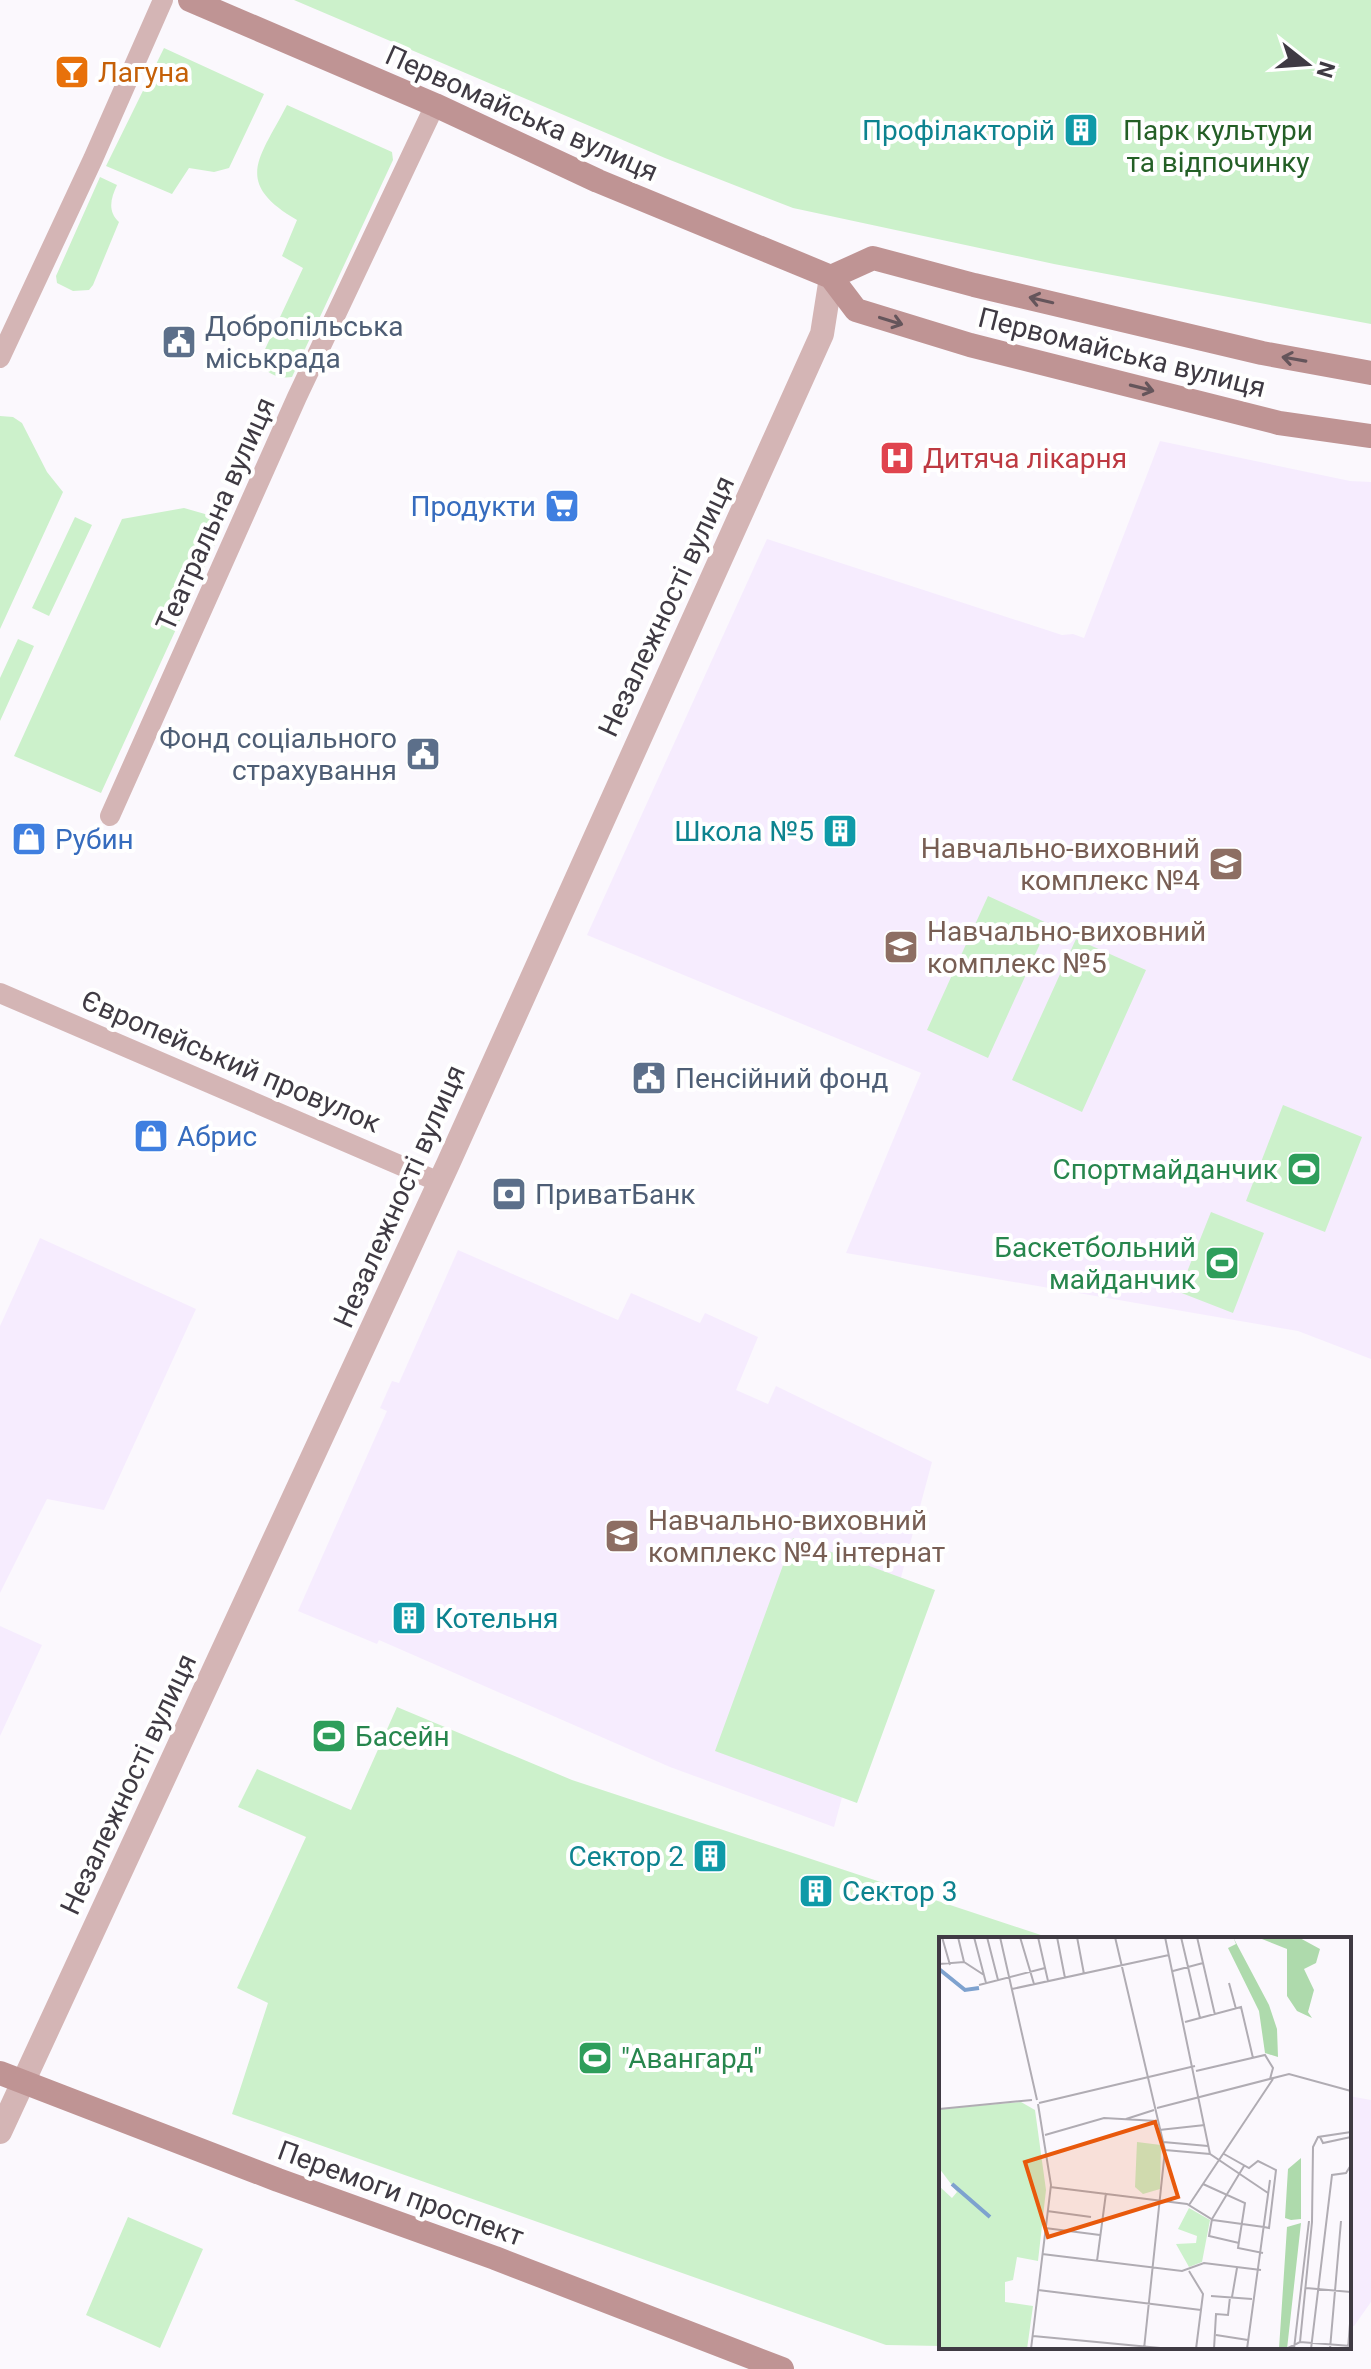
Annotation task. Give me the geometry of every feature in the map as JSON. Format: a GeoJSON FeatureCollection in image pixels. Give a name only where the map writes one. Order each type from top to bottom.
{"type":"FeatureCollection","features":[{"type":"Feature","properties":{"kind":"main road","name":"Первомайська вулиця"},"geometry":{"type":"LineString","coordinates":[[190,0],[435,105],[598,181],[831,277],[856,310],[970,345],[1279,423],[1371,436]]}},
{"type":"Feature","properties":{"kind":"main road","name":"Первомайська вулиця"},"geometry":{"type":"LineString","coordinates":[[831,277],[873,258],[1262,353],[1371,373]]}},
{"type":"Feature","properties":{"kind":"main road","name":"Перемоги проспект"},"geometry":{"type":"LineString","coordinates":[[11,2078],[278,2180],[495,2258],[782,2369]]}},
{"type":"Feature","properties":{"kind":"street"},"geometry":{"type":"LineString","coordinates":[[0,358],[100,145],[163,0]]}},
{"type":"Feature","properties":{"kind":"street","name":"Театральна вулиця"},"geometry":{"type":"LineString","coordinates":[[110,816],[297,397],[435,105]]}},
{"type":"Feature","properties":{"kind":"street","name":"Незалежності вулиця"},"geometry":{"type":"LineString","coordinates":[[0,2132],[11,2078],[439,1182],[822,334],[831,277]]}},
{"type":"Feature","properties":{"kind":"street","name":"Європейський провулок"},"geometry":{"type":"LineString","coordinates":[[0,993],[439,1182]]}},
{"type":"Feature","properties":{"kind":"shaded area","name":"Навчально-виховний комплекс №5"},"geometry":{"type":"Polygon","coordinates":[[[1160,441],[1350,481],[1371,482],[1371,1359],[1298,1331],[846,1253],[921,1073],[587,935],[767,539],[1062,635],[1073,634],[1084,638],[1160,441]]]}},
{"type":"Feature","properties":{"kind":"shaded area"},"geometry":{"type":"Polygon","coordinates":[[[40,1238],[196,1309],[104,1510],[47,1499],[0,1593],[0,1326],[40,1238]]]}},
{"type":"Feature","properties":{"kind":"shaded area","name":"Навчально-виховний комплекс №4 інтернат"},"geometry":{"type":"Polygon","coordinates":[[[458,1250],[618,1320],[631,1293],[700,1323],[705,1313],[758,1337],[736,1390],[768,1404],[776,1386],[932,1462],[834,1827],[670,1767],[379,1640],[377,1644],[298,1611],[387,1411],[380,1408],[392,1381],[399,1383],[458,1250]]]}},
{"type":"Feature","properties":{"kind":"shaded area"},"geometry":{"type":"Polygon","coordinates":[[[0,1626],[42,1645],[0,1736],[0,1626]]]}},
{"type":"Feature","properties":{"kind":"shaded area"},"geometry":{"type":"Polygon","coordinates":[[[1351,2096],[1371,2100],[1371,2302],[1351,2326],[1351,2096]]]}},
{"type":"Feature","properties":{"kind":"green space","name":"Парк культури та відпочинку"},"geometry":{"type":"Polygon","coordinates":[[[294,0],[1371,0],[1371,324],[1054,264],[793,208],[665,158],[294,0]]]}},
{"type":"Feature","properties":{"kind":"green space"},"geometry":{"type":"Polygon","coordinates":[[[164,48],[264,94],[229,168],[214,172],[189,168],[172,194],[106,166],[164,48]]]}},
{"type":"Feature","properties":{"kind":"green space"},"geometry":{"type":"Polygon","coordinates":[[[287,105],[392,152],[393,160],[292,377],[269,373],[259,362],[303,268],[282,256],[297,220],[264,193],[258,181],[261,155],[287,105]]]}},
{"type":"Feature","properties":{"kind":"green space"},"geometry":{"type":"Polygon","coordinates":[[[100,177],[117,185],[111,204],[119,222],[93,285],[89,290],[73,291],[57,283],[56,276],[100,177]]]}},
{"type":"Feature","properties":{"kind":"green space"},"geometry":{"type":"Polygon","coordinates":[[[0,416],[13,417],[22,423],[47,472],[63,492],[0,629],[0,416]]]}},
{"type":"Feature","properties":{"kind":"green space"},"geometry":{"type":"Polygon","coordinates":[[[184,508],[226,520],[101,793],[14,756],[122,519],[184,508]]]}},
{"type":"Feature","properties":{"kind":"green space"},"geometry":{"type":"Polygon","coordinates":[[[75,517],[92,525],[49,616],[32,608],[75,517]]]}},
{"type":"Feature","properties":{"kind":"green space"},"geometry":{"type":"Polygon","coordinates":[[[18,639],[34,646],[0,721],[0,678],[18,639]]]}},
{"type":"Feature","properties":{"kind":"green space"},"geometry":{"type":"Polygon","coordinates":[[[988,896],[1049,924],[988,1058],[927,1030],[988,896]]]}},
{"type":"Feature","properties":{"kind":"green space"},"geometry":{"type":"Polygon","coordinates":[[[1076,939],[1146,970],[1082,1112],[1012,1080],[1076,939]]]}},
{"type":"Feature","properties":{"kind":"green space","name":"Спортмайданчик"},"geometry":{"type":"Polygon","coordinates":[[[1283,1105],[1362,1137],[1325,1232],[1246,1201],[1283,1105]]]}},
{"type":"Feature","properties":{"kind":"green space","name":"Баскетбольний майданчик"},"geometry":{"type":"Polygon","coordinates":[[[1211,1212],[1264,1233],[1233,1313],[1179,1292],[1211,1212]]]}},
{"type":"Feature","properties":{"kind":"green space"},"geometry":{"type":"Polygon","coordinates":[[[793,1538],[935,1590],[857,1803],[715,1751],[793,1538]]]}},
{"type":"Feature","properties":{"kind":"green space","name":"\"Авангард\""},"geometry":{"type":"Polygon","coordinates":[[[397,1707],[572,1780],[1047,1937],[939,1937],[939,2346],[886,2345],[232,2114],[268,2003],[237,1988],[306,1837],[238,1807],[257,1769],[351,1810],[397,1707]]]}},
{"type":"Feature","properties":{"kind":"green space"},"geometry":{"type":"Polygon","coordinates":[[[128,2217],[203,2249],[160,2348],[86,2315],[128,2217]]]}},
{"type":"Feature","properties":{"kind":"place","name":"Лагуна"},"geometry":{"type":"Point","coordinates":[72,72]}},
{"type":"Feature","properties":{"kind":"place","name":"Профілакторій"},"geometry":{"type":"Point","coordinates":[1081,130]}},
{"type":"Feature","properties":{"kind":"place","name":"Добропільська міськрада"},"geometry":{"type":"Point","coordinates":[179,342]}},
{"type":"Feature","properties":{"kind":"place","name":"Дитяча лікарня"},"geometry":{"type":"Point","coordinates":[897,458]}},
{"type":"Feature","properties":{"kind":"place","name":"Продукти"},"geometry":{"type":"Point","coordinates":[562,506]}},
{"type":"Feature","properties":{"kind":"place","name":"Фонд соціального страхування"},"geometry":{"type":"Point","coordinates":[423,754]}},
{"type":"Feature","properties":{"kind":"place","name":"Школа №5"},"geometry":{"type":"Point","coordinates":[840,831]}},
{"type":"Feature","properties":{"kind":"place","name":"Рубин"},"geometry":{"type":"Point","coordinates":[29,839]}},
{"type":"Feature","properties":{"kind":"place","name":"Навчально-виховний комплекс №4"},"geometry":{"type":"Point","coordinates":[1226,864]}},
{"type":"Feature","properties":{"kind":"place","name":"Навчально-виховний комплекс №5"},"geometry":{"type":"Point","coordinates":[901,947]}},
{"type":"Feature","properties":{"kind":"place","name":"Пенсійний фонд"},"geometry":{"type":"Point","coordinates":[649,1078]}},
{"type":"Feature","properties":{"kind":"place","name":"Абрис"},"geometry":{"type":"Point","coordinates":[151,1136]}},
{"type":"Feature","properties":{"kind":"place","name":"Спортмайданчик"},"geometry":{"type":"Point","coordinates":[1304,1169]}},
{"type":"Feature","properties":{"kind":"place","name":"ПриватБанк"},"geometry":{"type":"Point","coordinates":[509,1194]}},
{"type":"Feature","properties":{"kind":"place","name":"Баскетбольний майданчик"},"geometry":{"type":"Point","coordinates":[1222,1263]}},
{"type":"Feature","properties":{"kind":"place","name":"Навчально-виховний комплекс №4 інтернат"},"geometry":{"type":"Point","coordinates":[622,1536]}},
{"type":"Feature","properties":{"kind":"place","name":"Котельня"},"geometry":{"type":"Point","coordinates":[409,1618]}},
{"type":"Feature","properties":{"kind":"place","name":"Басейн"},"geometry":{"type":"Point","coordinates":[329,1736]}},
{"type":"Feature","properties":{"kind":"place","name":"Сектор 2"},"geometry":{"type":"Point","coordinates":[710,1856]}},
{"type":"Feature","properties":{"kind":"place","name":"Сектор 3"},"geometry":{"type":"Point","coordinates":[816,1891]}},
{"type":"Feature","properties":{"kind":"place","name":"\"Авангард\""},"geometry":{"type":"Point","coordinates":[595,2058]}}]}
